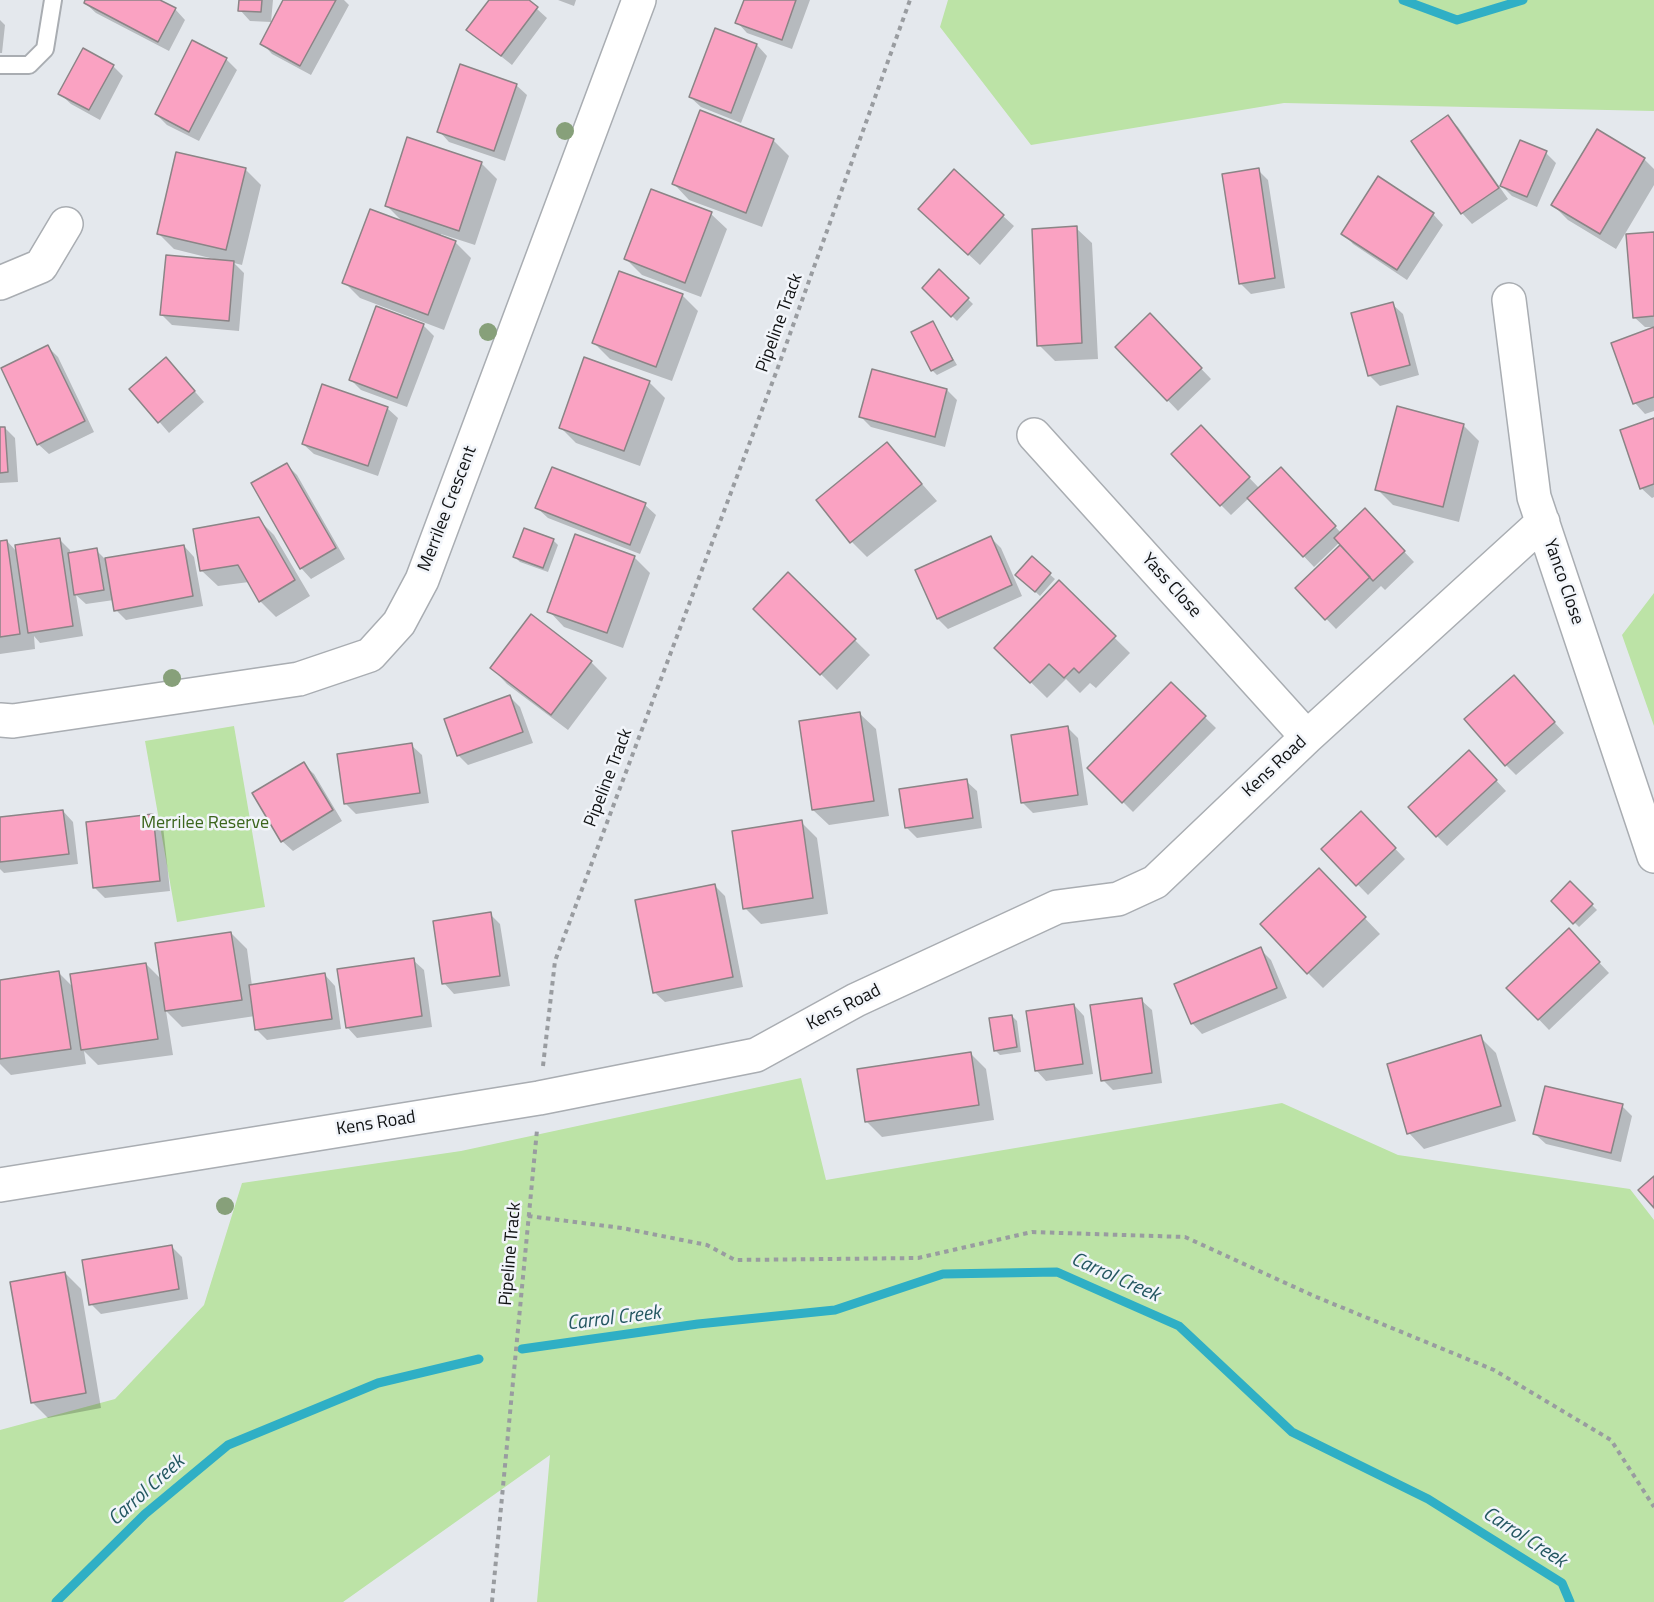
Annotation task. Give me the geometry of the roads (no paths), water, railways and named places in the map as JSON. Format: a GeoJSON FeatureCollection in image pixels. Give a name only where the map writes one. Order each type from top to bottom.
{"type":"FeatureCollection","features":[{"type":"Feature","properties":{"kind":"street","name":"Merrilee Crescent"},"geometry":{"type":"LineString","coordinates":[[0,720],[13,721],[299,679],[370,655],[399,624],[422,580],[639,0]]}},
{"type":"Feature","properties":{"kind":"street"},"geometry":{"type":"LineString","coordinates":[[0,283],[41,266],[66,224]]}},
{"type":"Feature","properties":{"kind":"street","name":"Yanco Close"},"geometry":{"type":"LineString","coordinates":[[1509,300],[1534,497],[1654,856]]}},
{"type":"Feature","properties":{"kind":"street","name":"Yass Close"},"geometry":{"type":"LineString","coordinates":[[1034,435],[1308,737]]}},
{"type":"Feature","properties":{"kind":"street","name":"Kens Road"},"geometry":{"type":"LineString","coordinates":[[0,1185],[539,1098],[756,1055],[856,1000],[1057,907],[1118,899],[1155,882],[1308,737],[1543,522]]}},
{"type":"Feature","properties":{"kind":"lane"},"geometry":{"type":"LineString","coordinates":[[0,65],[29,65],[45,50],[53,0]]}},
{"type":"Feature","properties":{"kind":"waterway"},"geometry":{"type":"LineString","coordinates":[[1403,0],[1457,20],[1523,0]]}},
{"type":"Feature","properties":{"kind":"waterway","name":"Carrol Creek"},"geometry":{"type":"LineString","coordinates":[[522,1349],[698,1324],[835,1310],[943,1274],[1057,1272],[1179,1326],[1292,1432],[1428,1499],[1562,1583],[1570,1602]]}},
{"type":"Feature","properties":{"kind":"waterway","name":"Carrol Creek"},"geometry":{"type":"LineString","coordinates":[[56,1602],[145,1514],[228,1445],[378,1383],[479,1359]]}},
{"type":"Feature","properties":{"kind":"park label","name":"Merrilee Reserve"},"geometry":{"type":"Point","coordinates":[205,824]}}]}
